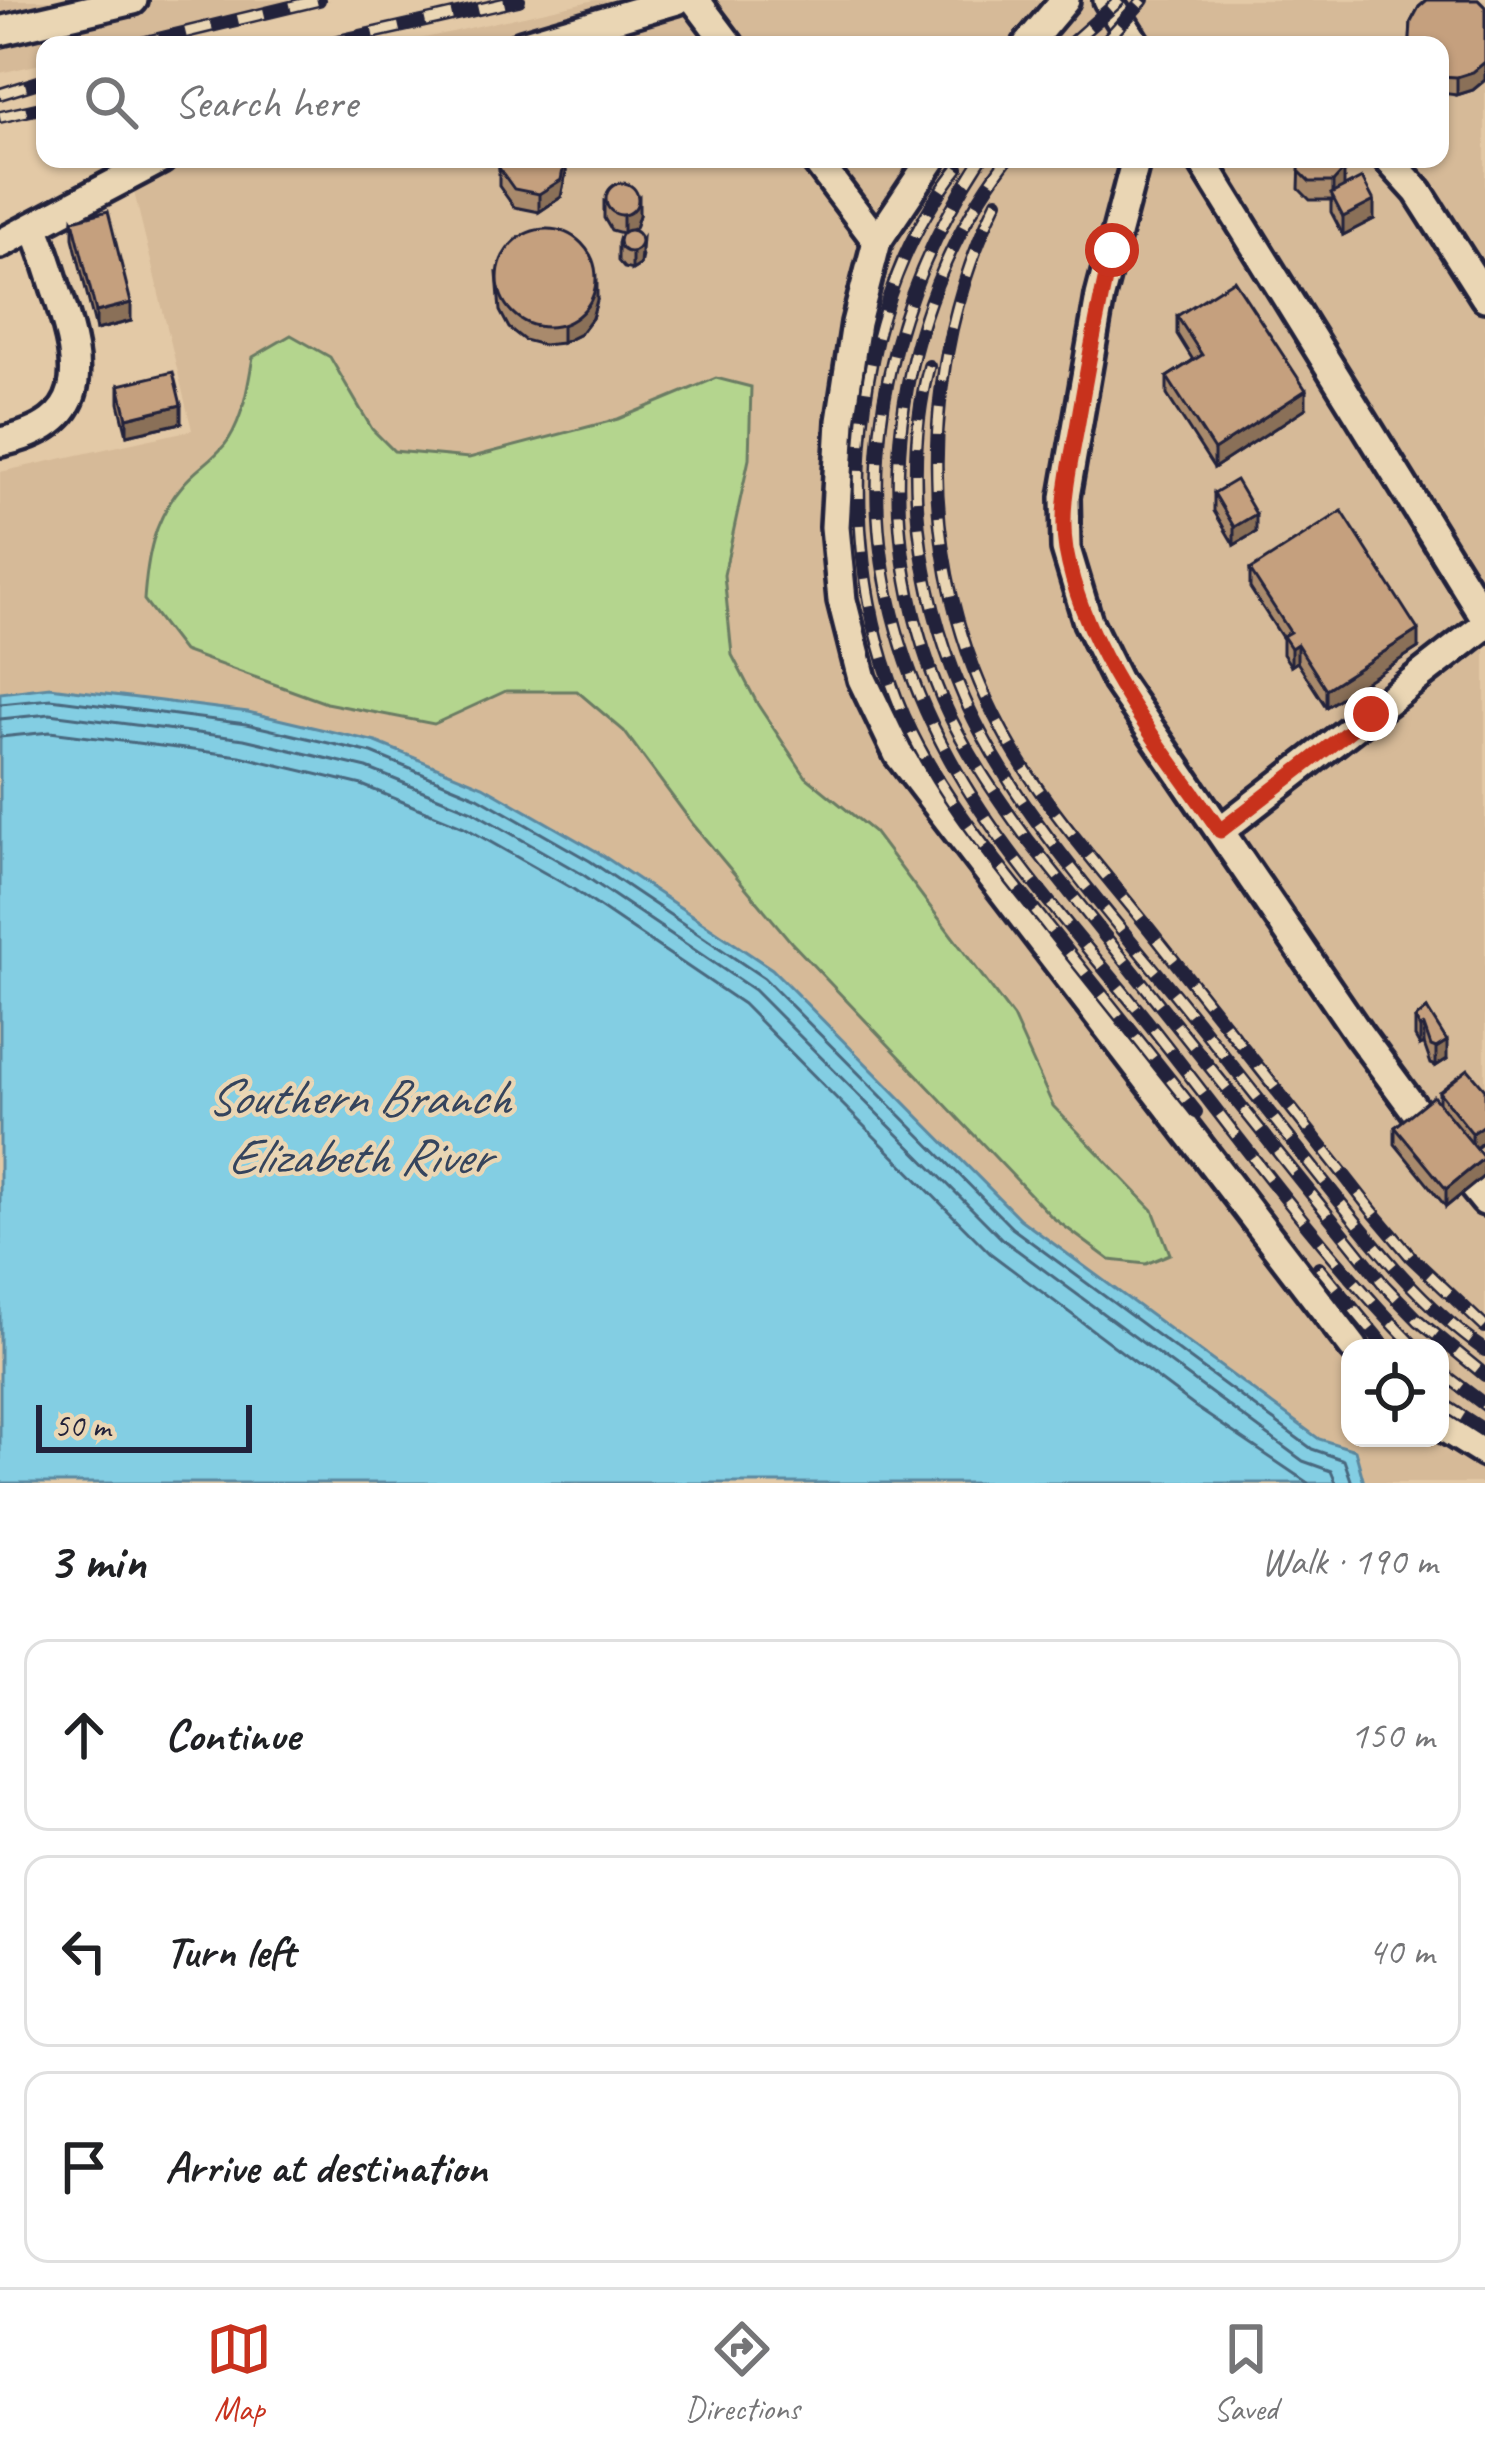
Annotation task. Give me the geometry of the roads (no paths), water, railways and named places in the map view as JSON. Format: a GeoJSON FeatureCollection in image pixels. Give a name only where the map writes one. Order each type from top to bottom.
{"type":"FeatureCollection","features":[{"type":"Feature","properties":{"kind":"lane"},"geometry":{"type":"LineString","coordinates":[[0,31],[133,0]]}},
{"type":"Feature","properties":{"kind":"lane"},"geometry":{"type":"LineString","coordinates":[[553,36],[677,0]]}},
{"type":"Feature","properties":{"kind":"lane"},"geometry":{"type":"LineString","coordinates":[[695,0],[722,36]]}},
{"type":"Feature","properties":{"kind":"lane"},"geometry":{"type":"LineString","coordinates":[[1035,36],[1066,0]]}},
{"type":"Feature","properties":{"kind":"lane"},"geometry":{"type":"LineString","coordinates":[[1108,0],[1130,36]]}},
{"type":"Feature","properties":{"kind":"lane"},"geometry":{"type":"LineString","coordinates":[[0,244],[144,168]]}},
{"type":"Feature","properties":{"kind":"lane"},"geometry":{"type":"LineString","coordinates":[[822,168],[877,241]]}},
{"type":"Feature","properties":{"kind":"lane"},"geometry":{"type":"LineString","coordinates":[[926,168],[877,241],[856,323],[841,421],[835,527],[842,600],[862,679],[898,754],[1347,1339]]}},
{"type":"Feature","properties":{"kind":"lane"},"geometry":{"type":"LineString","coordinates":[[1134,168],[1100,296],[1065,497],[1066,549],[1088,622],[1117,681],[1423,1121]]}},
{"type":"Feature","properties":{"kind":"lane"},"geometry":{"type":"LineString","coordinates":[[1207,168],[1485,622],[1220,831]]}},
{"type":"Feature","properties":{"kind":"lane"},"geometry":{"type":"LineString","coordinates":[[1396,168],[1418,192],[1485,297]]}},
{"type":"Feature","properties":{"kind":"lane"},"geometry":{"type":"LineString","coordinates":[[0,442],[24,437],[52,422],[76,384],[75,347],[34,227]]}},
{"type":"Feature","properties":{"kind":"lane"},"geometry":{"type":"LineString","coordinates":[[1449,1431],[1485,1453]]}},
{"type":"Feature","properties":{"kind":"water","name":"Southern Branch Elizabeth River"},"geometry":{"type":"Polygon","coordinates":[[[50,687],[248,712],[376,742],[483,786],[596,851],[772,969],[1020,1219],[1319,1439],[1355,1450],[1364,1483],[0,1483],[0,693],[50,687]]]}},
{"type":"Feature","properties":{"kind":"railway"},"geometry":{"type":"LineString","coordinates":[[170,36],[319,0]]}},
{"type":"Feature","properties":{"kind":"railway"},"geometry":{"type":"LineString","coordinates":[[360,36],[519,0]]}},
{"type":"Feature","properties":{"kind":"railway"},"geometry":{"type":"LineString","coordinates":[[1079,36],[1120,0]]}},
{"type":"Feature","properties":{"kind":"railway"},"geometry":{"type":"LineString","coordinates":[[1110,36],[1143,0]]}},
{"type":"Feature","properties":{"kind":"railway"},"geometry":{"type":"LineString","coordinates":[[0,94],[36,83]]}},
{"type":"Feature","properties":{"kind":"railway"},"geometry":{"type":"LineString","coordinates":[[0,117],[36,109]]}},
{"type":"Feature","properties":{"kind":"railway"},"geometry":{"type":"LineString","coordinates":[[958,168],[908,249],[885,309],[870,371],[861,442],[860,522],[878,641],[904,716],[949,796],[1196,1112]]}},
{"type":"Feature","properties":{"kind":"railway"},"geometry":{"type":"LineString","coordinates":[[976,168],[940,231],[909,304],[888,379],[878,455],[879,531],[891,607],[915,684],[950,759],[994,830],[1312,1231],[1407,1339]]}},
{"type":"Feature","properties":{"kind":"railway"},"geometry":{"type":"LineString","coordinates":[[1001,168],[967,220],[937,284],[915,351],[902,420],[898,491],[904,561],[918,631],[942,699],[970,754],[1028,840],[1385,1286],[1485,1375]]}},
{"type":"Feature","properties":{"kind":"railway"},"geometry":{"type":"LineString","coordinates":[[997,201],[971,264],[940,397],[941,534],[953,601],[973,666],[1017,756],[1075,837],[1373,1212],[1411,1257],[1485,1327]]}},
{"type":"Feature","properties":{"kind":"railway"},"geometry":{"type":"LineString","coordinates":[[929,366],[917,446],[919,529],[934,611],[981,733],[1037,822],[1359,1226],[1418,1292],[1485,1350]]}},
{"type":"Feature","properties":{"kind":"railway"},"geometry":{"type":"LineString","coordinates":[[1319,1267],[1379,1339]]}},
{"type":"Feature","properties":{"kind":"railway"},"geometry":{"type":"LineString","coordinates":[[1449,1378],[1485,1405]]}},
{"type":"Feature","properties":{"kind":"railway"},"geometry":{"type":"LineString","coordinates":[[1449,1408],[1485,1431]]}}]}
